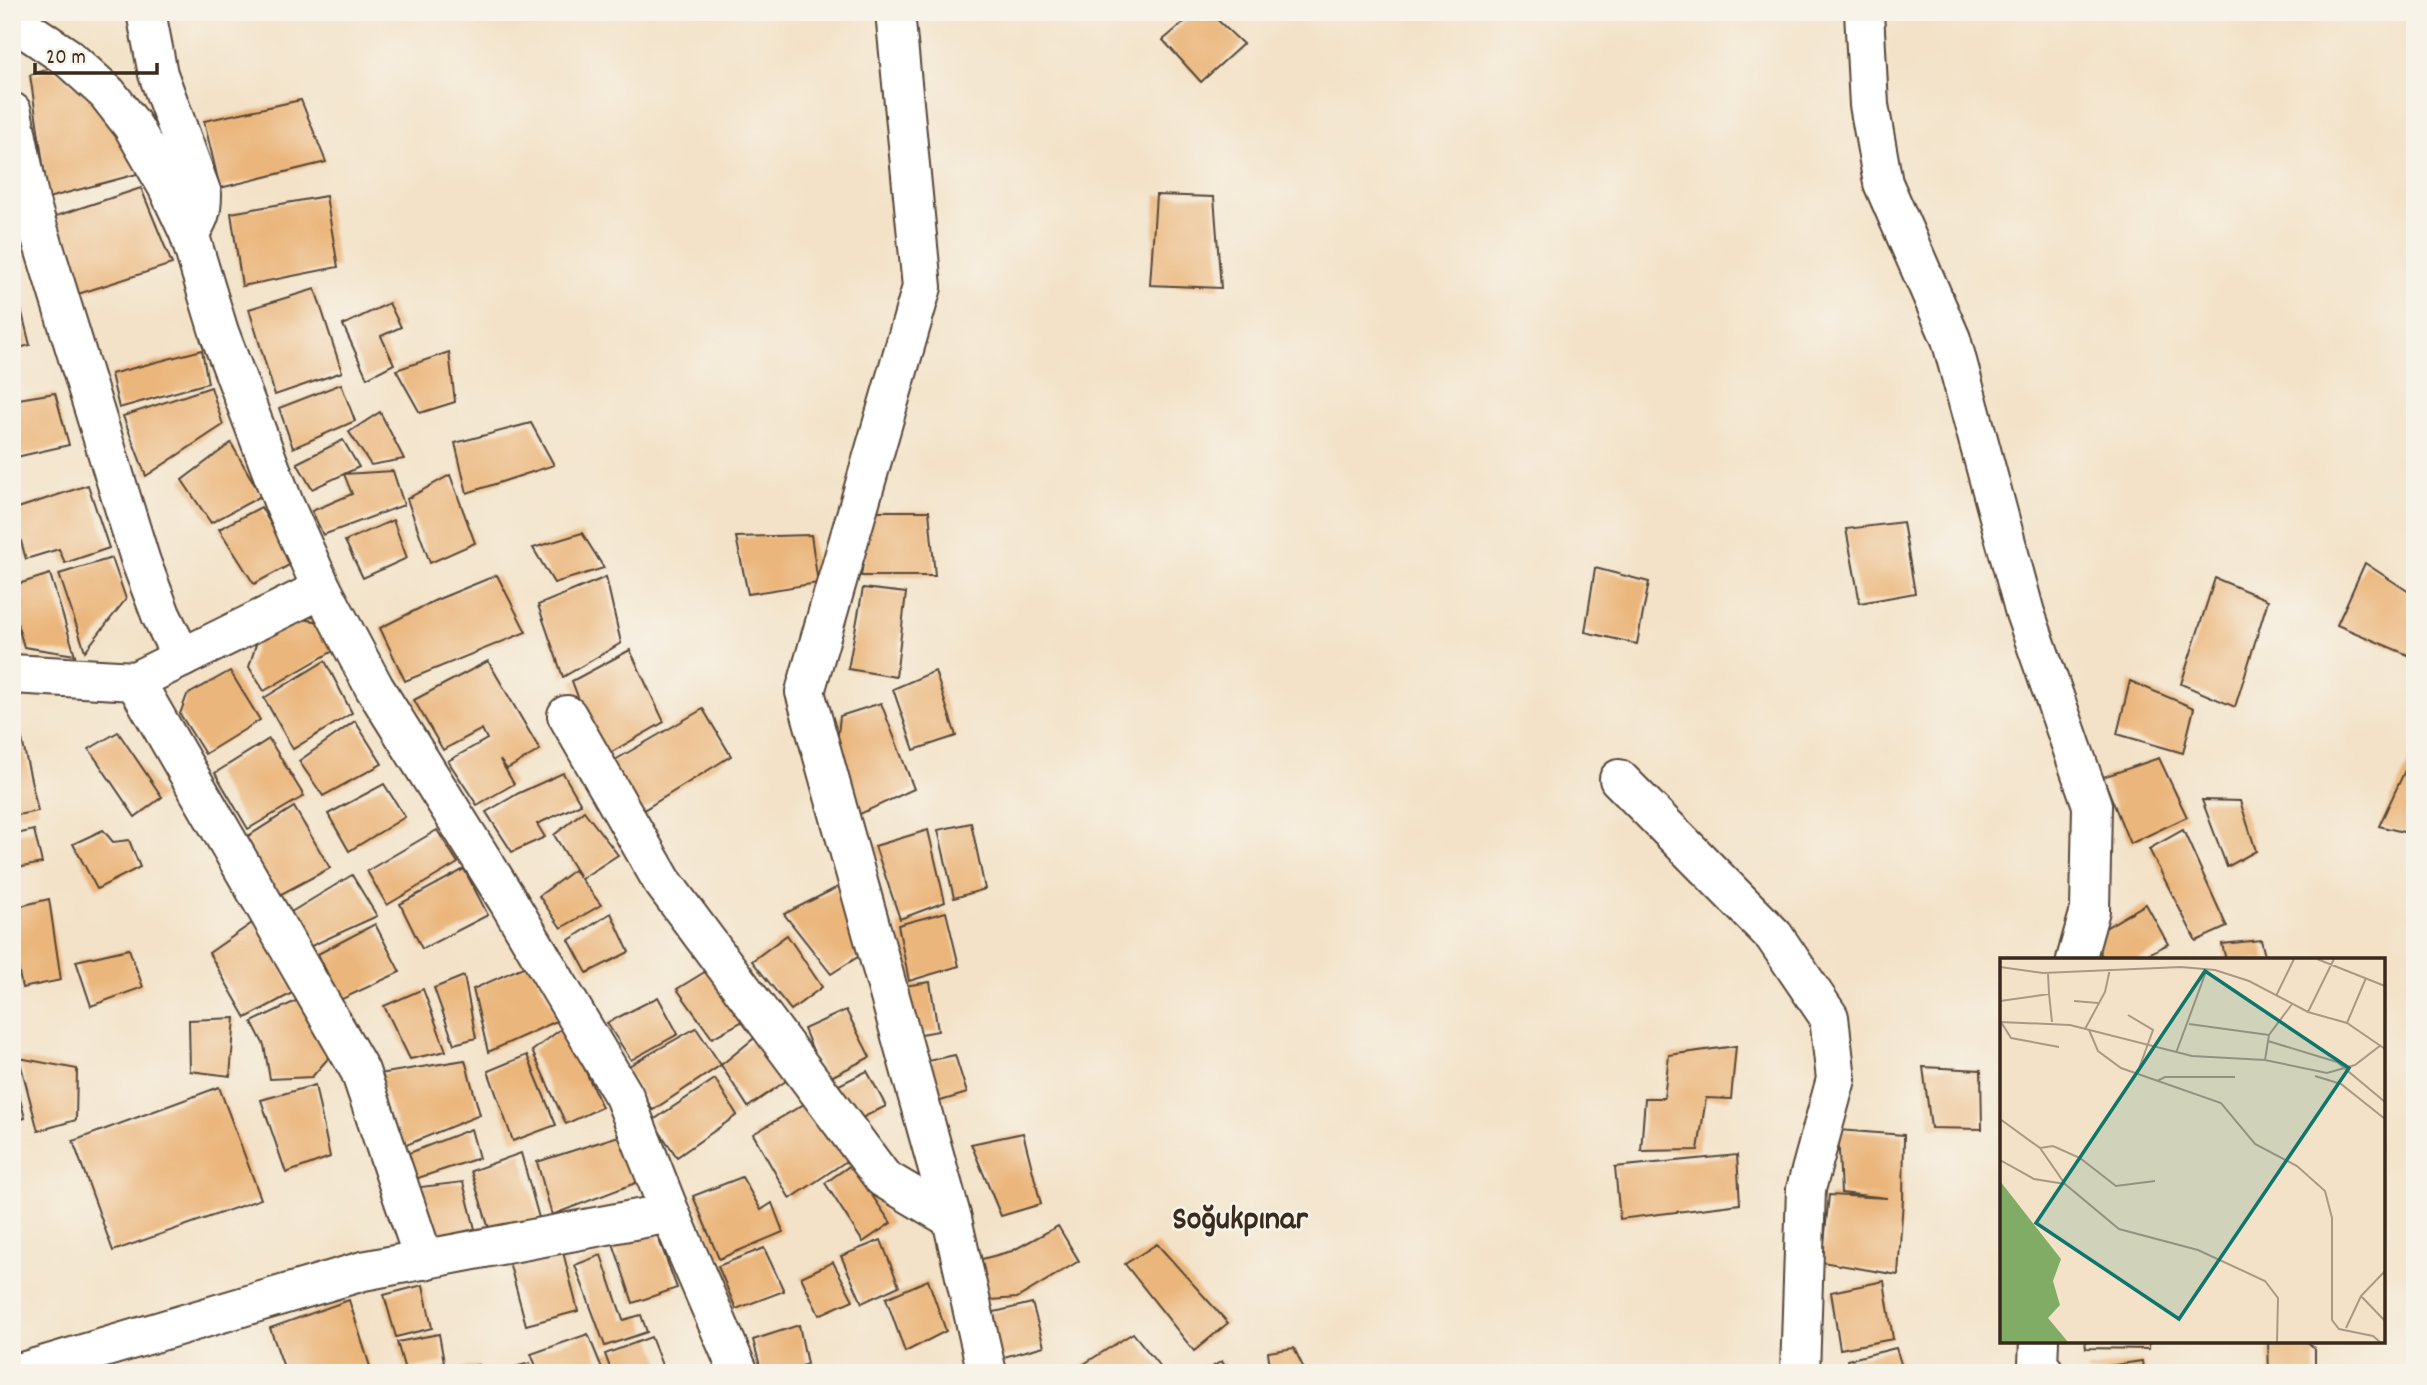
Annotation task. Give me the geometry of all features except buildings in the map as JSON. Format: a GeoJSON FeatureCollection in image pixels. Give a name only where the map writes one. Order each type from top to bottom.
{"type":"FeatureCollection","features":[{"type":"Feature","properties":{"kind":"street"},"geometry":{"type":"LineString","coordinates":[[146,12],[158,74],[202,194],[202,211],[189,233]]}},
{"type":"Feature","properties":{"kind":"street"},"geometry":{"type":"LineString","coordinates":[[895,12],[922,287],[805,692],[952,1219],[987,1373]]}},
{"type":"Feature","properties":{"kind":"street"},"geometry":{"type":"LineString","coordinates":[[1864,12],[1869,105],[1884,183],[1951,339],[2025,613],[2092,805],[2091,911],[2077,958]]}},
{"type":"Feature","properties":{"kind":"street"},"geometry":{"type":"LineString","coordinates":[[12,20],[67,57],[107,93],[132,125],[167,186],[189,233],[224,344],[284,504],[321,589],[374,687],[508,901],[624,1096],[738,1373]]}},
{"type":"Feature","properties":{"kind":"street"},"geometry":{"type":"LineString","coordinates":[[12,112],[30,202],[137,548],[161,615],[182,658]]}},
{"type":"Feature","properties":{"kind":"street"},"geometry":{"type":"LineString","coordinates":[[12,674],[135,681],[321,589]]}},
{"type":"Feature","properties":{"kind":"street"},"geometry":{"type":"LineString","coordinates":[[135,681],[360,1071],[424,1260]]}},
{"type":"Feature","properties":{"kind":"street"},"geometry":{"type":"LineString","coordinates":[[567,715],[662,881],[883,1178],[952,1219]]}},
{"type":"Feature","properties":{"kind":"street"},"geometry":{"type":"LineString","coordinates":[[1619,779],[1774,936],[1829,1017],[1836,1079],[1806,1189],[1800,1373]]}},
{"type":"Feature","properties":{"kind":"street"},"geometry":{"type":"LineString","coordinates":[[19,1373],[363,1271],[670,1213]]}},
{"type":"Feature","properties":{"kind":"district","name":"Soğukpınar"},"geometry":{"type":"Point","coordinates":[1240,1216]}}]}
